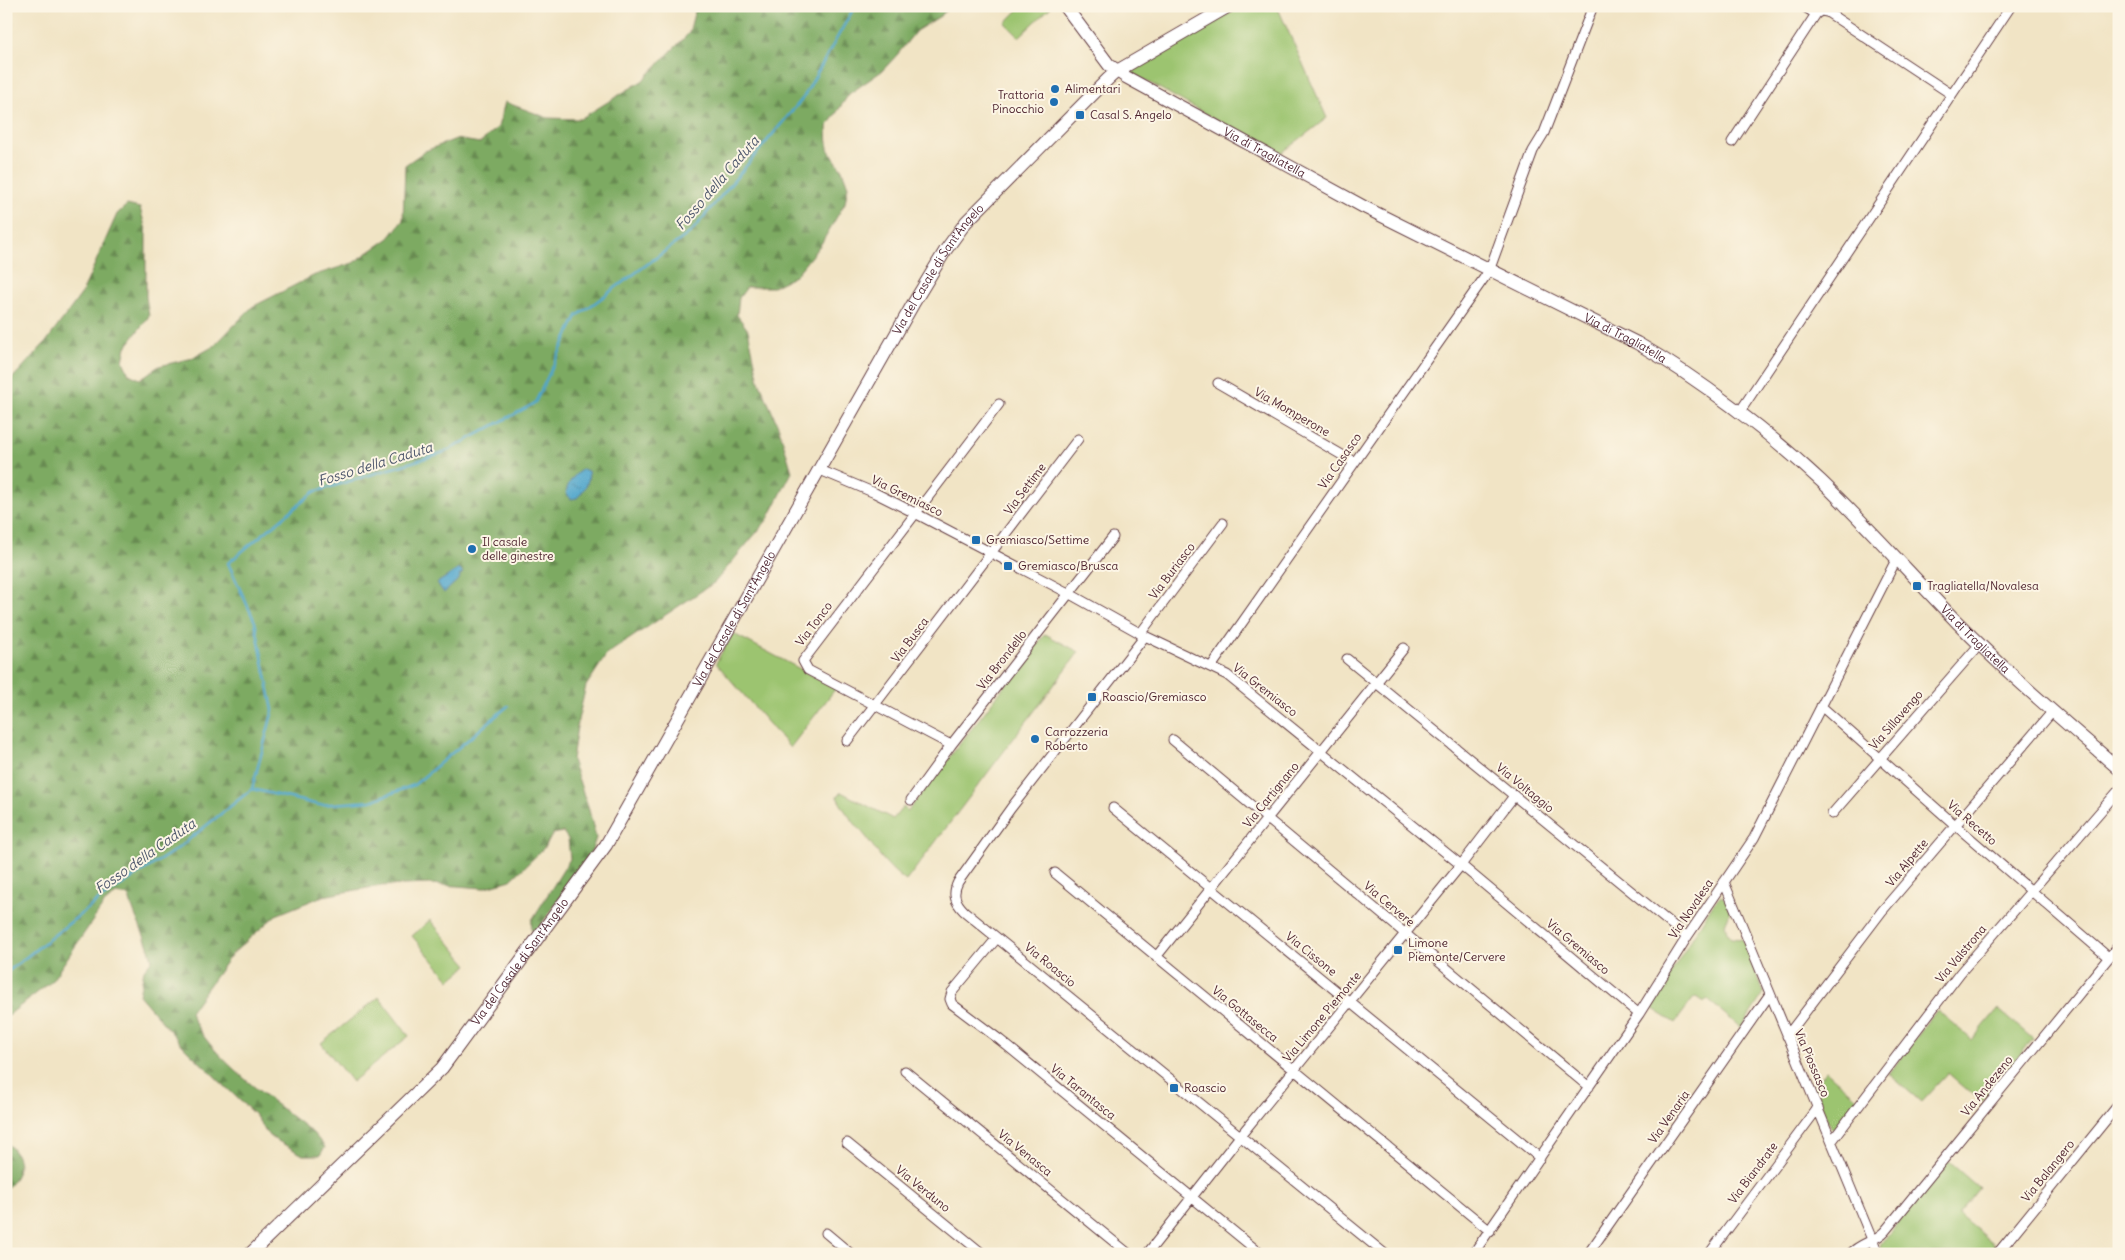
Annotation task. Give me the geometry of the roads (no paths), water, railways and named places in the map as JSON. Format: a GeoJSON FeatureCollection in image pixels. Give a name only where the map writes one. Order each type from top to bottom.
{"type":"FeatureCollection","features":[{"type":"Feature","properties":{"kind":"main road","name":"Via di Tragliatella"},"geometry":{"type":"LineString","coordinates":[[1065,6],[1109,65],[1117,71],[1364,207],[1645,348],[1739,413],[1819,479],[1980,644],[2053,712],[2119,769]]}},
{"type":"Feature","properties":{"kind":"main road","name":"Via del Casale di Sant'Angelo"},"geometry":{"type":"LineString","coordinates":[[250,1254],[446,1064],[472,1031],[613,834],[913,304],[952,241],[971,217],[995,192],[1117,71],[1229,6]]}},
{"type":"Feature","properties":{"kind":"street","name":"Via Casasco"},"geometry":{"type":"LineString","coordinates":[[1211,667],[1489,271],[1534,151],[1544,133],[1593,6]]}},
{"type":"Feature","properties":{"kind":"street"},"geometry":{"type":"LineString","coordinates":[[1804,6],[1816,14]]}},
{"type":"Feature","properties":{"kind":"street"},"geometry":{"type":"LineString","coordinates":[[1739,413],[2011,6]]}},
{"type":"Feature","properties":{"kind":"street"},"geometry":{"type":"LineString","coordinates":[[1732,142],[1816,14],[1821,11],[1827,12],[1951,94]]}},
{"type":"Feature","properties":{"kind":"street","name":"Via Momperone"},"geometry":{"type":"LineString","coordinates":[[1218,383],[1354,462]]}},
{"type":"Feature","properties":{"kind":"street"},"geometry":{"type":"LineString","coordinates":[[915,513],[999,404]]}},
{"type":"Feature","properties":{"kind":"street","name":"Via Settime"},"geometry":{"type":"LineString","coordinates":[[992,553],[1078,439]]}},
{"type":"Feature","properties":{"kind":"street","name":"Via Gremiasco"},"geometry":{"type":"LineString","coordinates":[[820,470],[875,493],[915,513],[1070,594],[1143,635],[1230,677],[1461,865],[1639,1014]]}},
{"type":"Feature","properties":{"kind":"street","name":"Via Tonco"},"geometry":{"type":"LineString","coordinates":[[915,513],[803,661],[808,670],[951,745]]}},
{"type":"Feature","properties":{"kind":"street","name":"Via Buriasco"},"geometry":{"type":"LineString","coordinates":[[1143,635],[1223,523]]}},
{"type":"Feature","properties":{"kind":"street","name":"Via Brondello"},"geometry":{"type":"LineString","coordinates":[[911,800],[951,745],[1113,538]]}},
{"type":"Feature","properties":{"kind":"street","name":"Via Busca"},"geometry":{"type":"LineString","coordinates":[[847,741],[992,553]]}},
{"type":"Feature","properties":{"kind":"street","name":"Via Novalesa"},"geometry":{"type":"LineString","coordinates":[[1473,1254],[1639,1014],[1687,937],[1750,846],[1897,558]]}},
{"type":"Feature","properties":{"kind":"street","name":"Via Roascio"},"geometry":{"type":"LineString","coordinates":[[1143,635],[1008,813],[956,886],[954,896],[959,906],[997,938],[1385,1254]]}},
{"type":"Feature","properties":{"kind":"street","name":"Via Sillavengo"},"geometry":{"type":"LineString","coordinates":[[1832,814],[1980,644]]}},
{"type":"Feature","properties":{"kind":"street","name":"Via Cartignano"},"geometry":{"type":"LineString","coordinates":[[1156,957],[1404,648]]}},
{"type":"Feature","properties":{"kind":"street","name":"Via Voltaggio"},"geometry":{"type":"LineString","coordinates":[[1347,659],[1687,937]]}},
{"type":"Feature","properties":{"kind":"street","name":"Via Recetto"},"geometry":{"type":"LineString","coordinates":[[1822,706],[2030,891],[2108,957]]}},
{"type":"Feature","properties":{"kind":"street","name":"Via Alpette"},"geometry":{"type":"LineString","coordinates":[[1786,1036],[1882,911],[2053,712]]}},
{"type":"Feature","properties":{"kind":"street","name":"Via Cervere"},"geometry":{"type":"LineString","coordinates":[[1173,740],[1589,1087]]}},
{"type":"Feature","properties":{"kind":"street","name":"Via Valstrona"},"geometry":{"type":"LineString","coordinates":[[1832,1140],[1960,973],[2119,790]]}},
{"type":"Feature","properties":{"kind":"street","name":"Via Limone Piemonte"},"geometry":{"type":"LineString","coordinates":[[1147,1254],[1241,1135],[1351,1003],[1514,796]]}},
{"type":"Feature","properties":{"kind":"street","name":"Via Cissone"},"geometry":{"type":"LineString","coordinates":[[1113,808],[1540,1158]]}},
{"type":"Feature","properties":{"kind":"street","name":"Via Gottasecca"},"geometry":{"type":"LineString","coordinates":[[1055,873],[1490,1231]]}},
{"type":"Feature","properties":{"kind":"street","name":"Via Piossasco"},"geometry":{"type":"LineString","coordinates":[[1724,882],[1786,1036],[1832,1140],[1878,1254]]}},
{"type":"Feature","properties":{"kind":"street","name":"Via Tarantasca"},"geometry":{"type":"LineString","coordinates":[[997,938],[952,992],[950,999],[952,1004],[1000,1040],[1261,1254]]}},
{"type":"Feature","properties":{"kind":"street","name":"Via Andezeno"},"geometry":{"type":"LineString","coordinates":[[1850,1254],[1860,1244],[1872,1240],[1885,1231],[2119,944]]}},
{"type":"Feature","properties":{"kind":"street","name":"Via Venaria"},"geometry":{"type":"LineString","coordinates":[[1588,1254],[1770,994]]}},
{"type":"Feature","properties":{"kind":"street","name":"Via Venasca"},"geometry":{"type":"LineString","coordinates":[[905,1071],[1128,1254]]}},
{"type":"Feature","properties":{"kind":"street","name":"Via Balangero"},"geometry":{"type":"LineString","coordinates":[[1997,1254],[2119,1104]]}},
{"type":"Feature","properties":{"kind":"street","name":"Via Biandrate"},"geometry":{"type":"LineString","coordinates":[[1708,1254],[1818,1108]]}},
{"type":"Feature","properties":{"kind":"street","name":"Via Verduno"},"geometry":{"type":"LineString","coordinates":[[848,1143],[983,1254]]}},
{"type":"Feature","properties":{"kind":"street"},"geometry":{"type":"LineString","coordinates":[[826,1233],[851,1254]]}},
{"type":"Feature","properties":{"kind":"water"},"geometry":{"type":"Polygon","coordinates":[[[583,469],[588,471],[589,478],[577,498],[571,499],[566,493],[569,483],[583,469]]]}},
{"type":"Feature","properties":{"kind":"water"},"geometry":{"type":"Polygon","coordinates":[[[459,569],[463,573],[459,576],[460,578],[444,593],[437,583],[459,569]]]}},
{"type":"Feature","properties":{"kind":"waterway","name":"Fosso della Caduta"},"geometry":{"type":"LineString","coordinates":[[6,973],[100,899],[177,849],[252,789],[273,710],[255,622],[228,563],[314,492],[445,452],[535,403],[577,316],[691,232],[803,98],[855,6]]}},
{"type":"Feature","properties":{"kind":"waterway"},"geometry":{"type":"LineString","coordinates":[[252,789],[319,805],[371,801],[414,785],[508,706]]}},
{"type":"Feature","properties":{"kind":"place","name":"Alimentari"},"geometry":{"type":"Point","coordinates":[1055,89]}},
{"type":"Feature","properties":{"kind":"place","name":"Trattoria Pinocchio"},"geometry":{"type":"Point","coordinates":[1054,102]}},
{"type":"Feature","properties":{"kind":"place","name":"Casal S. Angelo"},"geometry":{"type":"Point","coordinates":[1080,115]}},
{"type":"Feature","properties":{"kind":"place","name":"Gremiasco/Settime"},"geometry":{"type":"Point","coordinates":[976,540]}},
{"type":"Feature","properties":{"kind":"place","name":"Il casale delle ginestre"},"geometry":{"type":"Point","coordinates":[472,549]}},
{"type":"Feature","properties":{"kind":"place","name":"Gremiasco/Brusca"},"geometry":{"type":"Point","coordinates":[1008,566]}},
{"type":"Feature","properties":{"kind":"place","name":"Tragliatella/Novalesa"},"geometry":{"type":"Point","coordinates":[1917,586]}},
{"type":"Feature","properties":{"kind":"place","name":"Roascio/Gremiasco"},"geometry":{"type":"Point","coordinates":[1092,697]}},
{"type":"Feature","properties":{"kind":"place","name":"Carrozzeria Roberto"},"geometry":{"type":"Point","coordinates":[1035,739]}},
{"type":"Feature","properties":{"kind":"place","name":"Limone Piemonte/Cervere"},"geometry":{"type":"Point","coordinates":[1398,950]}},
{"type":"Feature","properties":{"kind":"place","name":"Roascio"},"geometry":{"type":"Point","coordinates":[1174,1088]}}]}
